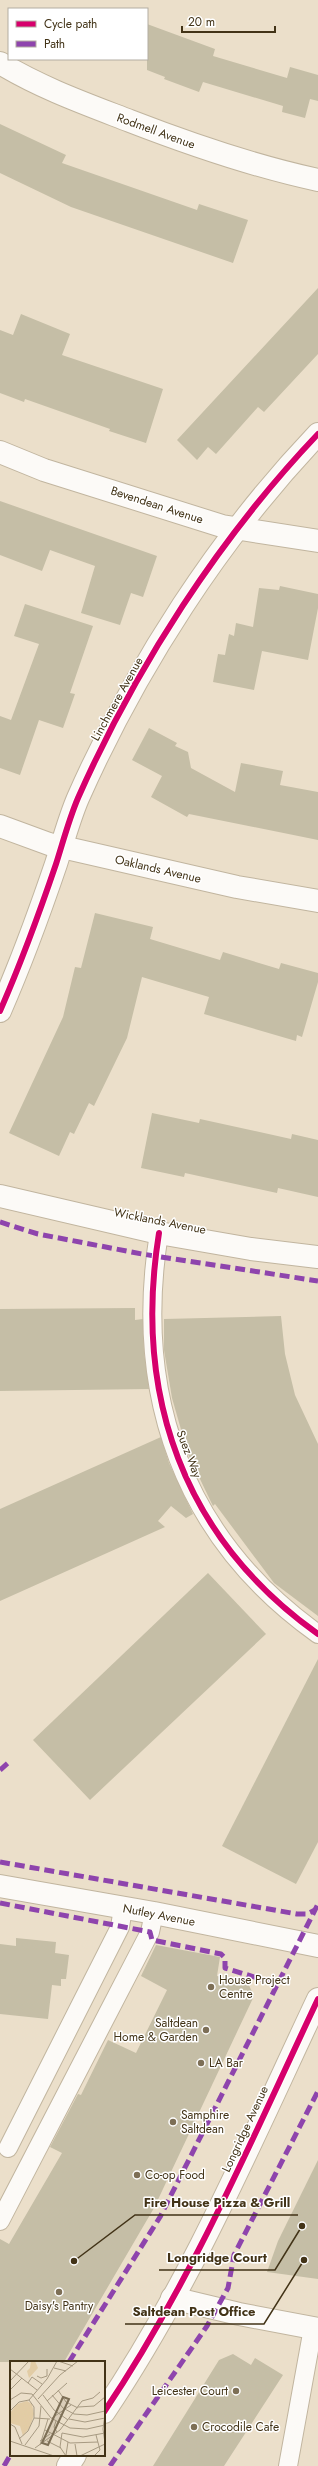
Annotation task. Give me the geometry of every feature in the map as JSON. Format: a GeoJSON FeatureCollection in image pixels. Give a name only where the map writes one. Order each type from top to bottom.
{"type":"FeatureCollection","features":[{"type":"Feature","properties":{"kind":"street","name":"Rodmell Avenue"},"geometry":{"type":"LineString","coordinates":[[0,63],[67,98],[182,141],[263,168],[318,180]]}},
{"type":"Feature","properties":{"kind":"street","name":"Linchmere Avenue"},"geometry":{"type":"LineString","coordinates":[[0,1011],[36,922],[78,799],[126,702],[193,592],[237,528],[289,464],[318,434]]}},
{"type":"Feature","properties":{"kind":"street","name":"Bevendean Avenue"},"geometry":{"type":"LineString","coordinates":[[0,452],[44,470],[222,526],[254,529],[318,541]]}},
{"type":"Feature","properties":{"kind":"street","name":"Oaklands Avenue"},"geometry":{"type":"LineString","coordinates":[[0,826],[49,844],[237,887],[318,901]]}},
{"type":"Feature","properties":{"kind":"street","name":"Wicklands Avenue"},"geometry":{"type":"LineString","coordinates":[[0,1196],[159,1233],[251,1249],[318,1257]]}},
{"type":"Feature","properties":{"kind":"street","name":"Nutley Avenue"},"geometry":{"type":"LineString","coordinates":[[0,1886],[154,1913],[318,1946]]}},
{"type":"Feature","properties":{"kind":"street","name":"Longridge Avenue"},"geometry":{"type":"LineString","coordinates":[[105,2410],[124,2382],[207,2236],[318,1999]]}},
{"type":"Feature","properties":{"kind":"street"},"geometry":{"type":"LineString","coordinates":[[172,2298],[239,2314],[315,2329]]}},
{"type":"Feature","properties":{"kind":"street"},"geometry":{"type":"LineString","coordinates":[[68,2466],[74,2456]]}},
{"type":"Feature","properties":{"kind":"lane","name":"Suez Way"},"geometry":{"type":"LineString","coordinates":[[159,1233],[152,1293],[153,1349],[162,1408],[177,1457],[199,1505],[219,1538],[243,1567],[274,1598],[318,1634]]}},
{"type":"Feature","properties":{"kind":"lane"},"geometry":{"type":"LineString","coordinates":[[8,2148],[120,1927],[123,1908]]}},
{"type":"Feature","properties":{"kind":"lane"},"geometry":{"type":"LineString","coordinates":[[0,2221],[150,1932],[154,1913]]}},
{"type":"Feature","properties":{"kind":"lane"},"geometry":{"type":"LineString","coordinates":[[288,2466],[315,2329]]}},
{"type":"Feature","properties":{"kind":"building"},"geometry":{"type":"Polygon","coordinates":[[[148,24],[215,49],[213,56],[287,78],[290,67],[318,75],[318,101],[310,99],[305,118],[282,112],[283,106],[203,82],[199,92],[164,79],[165,77],[147,70],[148,24]]]}},
{"type":"Feature","properties":{"kind":"building"},"geometry":{"type":"Polygon","coordinates":[[[0,124],[66,155],[62,163],[197,210],[199,204],[248,220],[233,263],[71,207],[0,173],[0,124]]]}},
{"type":"Feature","properties":{"kind":"building"},"geometry":{"type":"Polygon","coordinates":[[[318,288],[318,354],[264,412],[258,407],[216,454],[208,447],[197,460],[177,440],[318,288]]]}},
{"type":"Feature","properties":{"kind":"building"},"geometry":{"type":"Polygon","coordinates":[[[21,314],[70,334],[62,355],[163,389],[146,443],[109,431],[110,429],[25,399],[24,402],[0,393],[0,330],[13,335],[21,314]]]}},
{"type":"Feature","properties":{"kind":"building"},"geometry":{"type":"Polygon","coordinates":[[[0,501],[157,556],[143,597],[131,593],[120,625],[81,613],[95,566],[50,550],[42,571],[0,555],[0,501]]]}},
{"type":"Feature","properties":{"kind":"building"},"geometry":{"type":"Polygon","coordinates":[[[280,586],[318,594],[318,608],[308,660],[262,651],[254,690],[213,682],[218,654],[225,655],[229,634],[234,636],[236,623],[253,627],[259,588],[279,590],[280,586]]]}},
{"type":"Feature","properties":{"kind":"building"},"geometry":{"type":"Polygon","coordinates":[[[25,604],[93,626],[70,693],[75,694],[63,728],[39,720],[20,775],[0,768],[0,716],[11,720],[39,644],[14,636],[25,604]]]}},
{"type":"Feature","properties":{"kind":"building"},"geometry":{"type":"Polygon","coordinates":[[[149,728],[177,743],[175,746],[188,752],[191,768],[235,792],[241,763],[283,771],[280,785],[318,792],[318,840],[189,814],[187,817],[151,797],[162,776],[132,760],[149,728]]]}},
{"type":"Feature","properties":{"kind":"building"},"geometry":{"type":"Polygon","coordinates":[[[95,913],[153,927],[150,939],[220,960],[223,952],[279,969],[281,963],[318,973],[318,982],[302,1037],[297,1035],[296,1041],[204,1014],[209,997],[142,977],[127,1038],[94,1106],[89,1103],[74,1134],[70,1132],[59,1156],[9,1133],[63,1017],[75,967],[81,968],[95,913]]]}},
{"type":"Feature","properties":{"kind":"building"},"geometry":{"type":"Polygon","coordinates":[[[152,1113],[199,1123],[200,1119],[291,1139],[292,1134],[318,1140],[318,1197],[278,1188],[277,1193],[185,1173],[184,1177],[141,1168],[152,1113]]]}},
{"type":"Feature","properties":{"kind":"building"},"geometry":{"type":"Polygon","coordinates":[[[135,1308],[135,1320],[143,1319],[144,1352],[149,1389],[0,1391],[0,1309],[135,1308]]]}},
{"type":"Feature","properties":{"kind":"building"},"geometry":{"type":"Polygon","coordinates":[[[281,1316],[285,1354],[295,1395],[318,1444],[318,1616],[274,1583],[215,1504],[213,1506],[188,1454],[172,1398],[164,1350],[164,1319],[281,1316]]]}},
{"type":"Feature","properties":{"kind":"building"},"geometry":{"type":"Polygon","coordinates":[[[161,1437],[169,1463],[193,1514],[186,1518],[171,1506],[158,1521],[165,1527],[0,1601],[0,1509],[161,1437]]]}},
{"type":"Feature","properties":{"kind":"building"},"geometry":{"type":"Polygon","coordinates":[[[208,1573],[266,1634],[90,1800],[33,1740],[208,1573]]]}},
{"type":"Feature","properties":{"kind":"building"},"geometry":{"type":"Polygon","coordinates":[[[318,1659],[318,1842],[296,1884],[222,1846],[318,1659]]]}},
{"type":"Feature","properties":{"kind":"building"},"geometry":{"type":"Polygon","coordinates":[[[16,1938],[56,1942],[55,1953],[69,1955],[66,1979],[61,1979],[61,1986],[52,1985],[48,2019],[0,2014],[0,1944],[16,1946],[16,1938]]]}},
{"type":"Feature","properties":{"kind":"building"},"geometry":{"type":"Polygon","coordinates":[[[156,1945],[220,1957],[217,1976],[247,1981],[254,1996],[154,2208],[65,2361],[0,2362],[0,2239],[9,2244],[62,2153],[50,2147],[78,2094],[81,2095],[108,2040],[136,2053],[167,1990],[141,1976],[156,1945]]]}},
{"type":"Feature","properties":{"kind":"building"},"geometry":{"type":"Polygon","coordinates":[[[318,2160],[318,2279],[267,2272],[278,2241],[318,2160]]]}},
{"type":"Feature","properties":{"kind":"building","name":"Leicester Court"},"geometry":{"type":"Polygon","coordinates":[[[233,2354],[251,2365],[255,2358],[283,2375],[224,2466],[153,2466],[219,2360],[233,2354]]]}},
{"type":"Feature","properties":{"kind":"marked path"},"geometry":{"type":"LineString","coordinates":[[0,1222],[38,1234],[142,1254],[318,1281]]}},
{"type":"Feature","properties":{"kind":"marked path"},"geometry":{"type":"LineString","coordinates":[[0,1770],[8,1763]]}},
{"type":"Feature","properties":{"kind":"marked path"},"geometry":{"type":"LineString","coordinates":[[0,1862],[297,1914],[307,1914],[315,1910]]}},
{"type":"Feature","properties":{"kind":"marked path"},"geometry":{"type":"LineString","coordinates":[[0,1903],[150,1932],[152,1940],[221,1954],[225,1958],[225,1968],[277,1984]]}},
{"type":"Feature","properties":{"kind":"marked path"},"geometry":{"type":"LineString","coordinates":[[70,2361],[160,2217],[318,1904]]}},
{"type":"Feature","properties":{"kind":"marked path"},"geometry":{"type":"LineString","coordinates":[[110,2466],[207,2326],[228,2288],[234,2255],[318,2091]]}},
{"type":"Feature","properties":{"kind":"marked path"},"geometry":{"type":"LineString","coordinates":[[4,2466],[10,2456]]}},
{"type":"Feature","properties":{"kind":"cycle path"},"geometry":{"type":"LineString","coordinates":[[0,1011],[36,920],[78,798],[126,700],[153,653],[214,560],[247,516],[318,434]]}},
{"type":"Feature","properties":{"kind":"cycle path"},"geometry":{"type":"LineString","coordinates":[[159,1233],[153,1293],[154,1350],[162,1406],[178,1458],[202,1508],[233,1554],[271,1596],[318,1634]]}},
{"type":"Feature","properties":{"kind":"cycle path"},"geometry":{"type":"LineString","coordinates":[[105,2410],[165,2313],[193,2262],[318,1999]]}},
{"type":"Feature","properties":{"kind":"place","name":"House Project Centre"},"geometry":{"type":"Point","coordinates":[211,1987]}},
{"type":"Feature","properties":{"kind":"place","name":"Saltdean Home & Garden"},"geometry":{"type":"Point","coordinates":[206,2030]}},
{"type":"Feature","properties":{"kind":"place","name":"LA Bar"},"geometry":{"type":"Point","coordinates":[201,2063]}},
{"type":"Feature","properties":{"kind":"place","name":"Samphire Saltdean"},"geometry":{"type":"Point","coordinates":[173,2122]}},
{"type":"Feature","properties":{"kind":"place","name":"Co-op Food"},"geometry":{"type":"Point","coordinates":[137,2175]}},
{"type":"Feature","properties":{"kind":"place","name":"Longridge Court"},"geometry":{"type":"Point","coordinates":[302,2226]}},
{"type":"Feature","properties":{"kind":"place","name":"Saltdean Post Office"},"geometry":{"type":"Point","coordinates":[304,2260]}},
{"type":"Feature","properties":{"kind":"place","name":"Fire House Pizza & Grill"},"geometry":{"type":"Point","coordinates":[74,2261]}},
{"type":"Feature","properties":{"kind":"place","name":"Daisy's Pantry"},"geometry":{"type":"Point","coordinates":[59,2292]}},
{"type":"Feature","properties":{"kind":"place","name":"Leicester Court"},"geometry":{"type":"Point","coordinates":[236,2391]}},
{"type":"Feature","properties":{"kind":"place","name":"Crocodile Cafe"},"geometry":{"type":"Point","coordinates":[194,2427]}}]}
